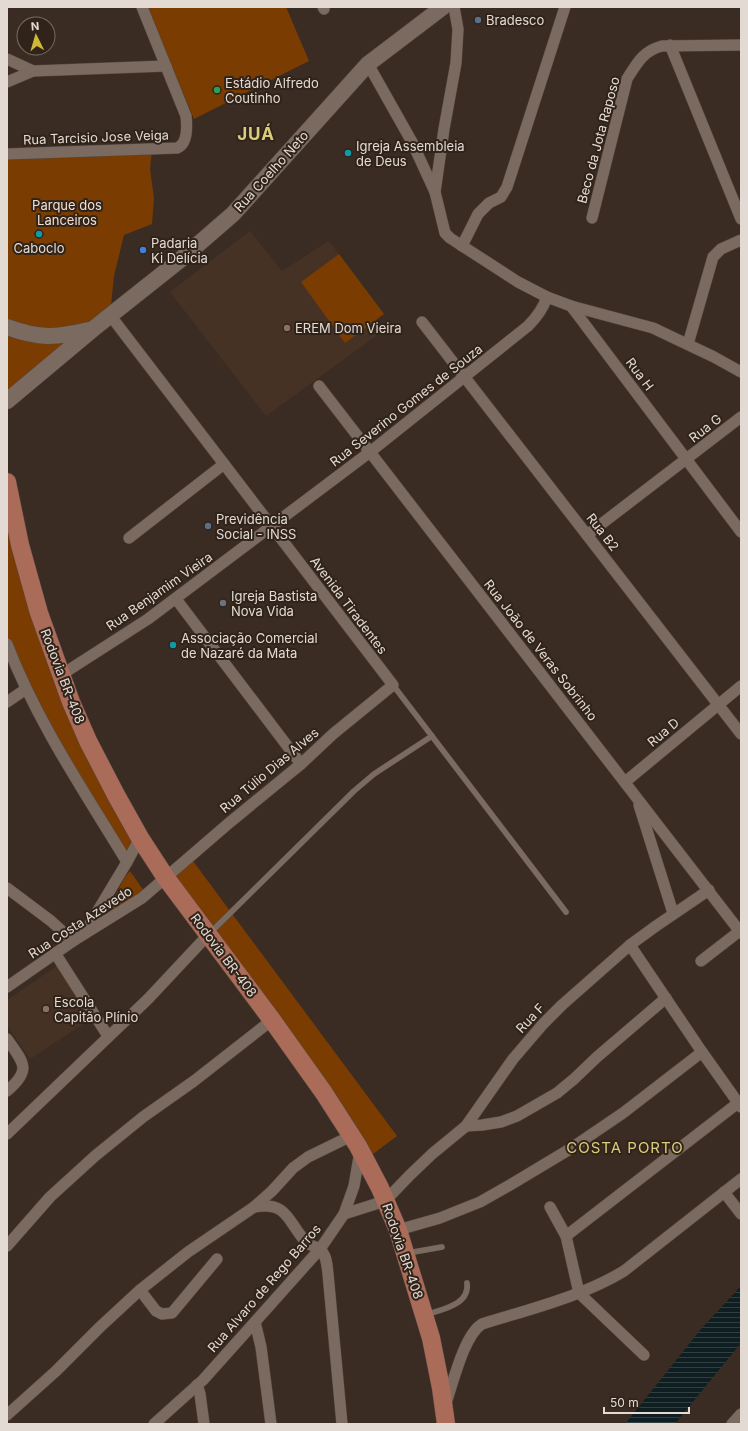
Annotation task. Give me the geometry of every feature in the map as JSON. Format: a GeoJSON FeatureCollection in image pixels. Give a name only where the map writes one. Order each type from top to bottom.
{"type":"FeatureCollection","features":[{"type":"Feature","properties":{"kind":"main road","name":"Rodovia BR-408"},"geometry":{"type":"LineString","coordinates":[[7,482],[20,545],[36,605],[61,675],[88,741],[140,838],[166,878],[272,1020],[324,1093],[356,1143],[385,1201],[406,1253],[431,1338],[445,1417]]}},
{"type":"Feature","properties":{"kind":"street"},"geometry":{"type":"LineString","coordinates":[[7,82],[33,71],[166,66],[142,7]]}},
{"type":"Feature","properties":{"kind":"street","name":"Rua Coelho Neto"},"geometry":{"type":"LineString","coordinates":[[7,401],[110,315],[180,260],[233,214],[368,64],[442,7]]}},
{"type":"Feature","properties":{"kind":"street"},"geometry":{"type":"LineString","coordinates":[[435,192],[456,63],[458,29],[454,7]]}},
{"type":"Feature","properties":{"kind":"street"},"geometry":{"type":"LineString","coordinates":[[462,246],[478,214],[489,203],[501,197],[507,187],[565,7]]}},
{"type":"Feature","properties":{"kind":"street","name":"Beco da Jota Raposo"},"geometry":{"type":"LineString","coordinates":[[592,218],[627,79],[634,68],[648,52],[657,47],[741,45]]}},
{"type":"Feature","properties":{"kind":"street"},"geometry":{"type":"LineString","coordinates":[[670,46],[741,219]]}},
{"type":"Feature","properties":{"kind":"street"},"geometry":{"type":"LineString","coordinates":[[7,59],[33,71]]}},
{"type":"Feature","properties":{"kind":"street"},"geometry":{"type":"LineString","coordinates":[[368,64],[412,142],[435,192],[445,233],[450,238],[518,282],[547,297],[571,306],[653,328],[688,344],[741,372]]}},
{"type":"Feature","properties":{"kind":"street","name":"Rua Tarcisio Jose Veiga"},"geometry":{"type":"LineString","coordinates":[[7,154],[181,147],[184,143],[187,123],[186,116],[166,66]]}},
{"type":"Feature","properties":{"kind":"street"},"geometry":{"type":"LineString","coordinates":[[688,344],[714,257],[721,249],[741,240]]}},
{"type":"Feature","properties":{"kind":"street","name":"Rua Severino Gomes de Souza"},"geometry":{"type":"LineString","coordinates":[[272,527],[370,452],[528,326],[544,307],[547,297]]}},
{"type":"Feature","properties":{"kind":"street","name":"Rua H"},"geometry":{"type":"LineString","coordinates":[[571,306],[687,460]]}},
{"type":"Feature","properties":{"kind":"street","name":"Avenida Tiradentes"},"geometry":{"type":"LineString","coordinates":[[110,315],[393,685]]}},
{"type":"Feature","properties":{"kind":"street","name":"Rua B2"},"geometry":{"type":"LineString","coordinates":[[422,322],[741,734]]}},
{"type":"Feature","properties":{"kind":"street","name":"Rua Coelho Neto"},"geometry":{"type":"LineString","coordinates":[[7,327],[37,336],[68,335],[93,329]]}},
{"type":"Feature","properties":{"kind":"street","name":"Rua João de Veras Sobrinho"},"geometry":{"type":"LineString","coordinates":[[320,386],[741,932]]}},
{"type":"Feature","properties":{"kind":"street","name":"Rua G"},"geometry":{"type":"LineString","coordinates":[[587,535],[687,460],[741,417]]}},
{"type":"Feature","properties":{"kind":"street"},"geometry":{"type":"LineString","coordinates":[[687,460],[741,532]]}},
{"type":"Feature","properties":{"kind":"street"},"geometry":{"type":"LineString","coordinates":[[129,538],[224,464]]}},
{"type":"Feature","properties":{"kind":"street","name":"Rua Benjamim Vieira"},"geometry":{"type":"LineString","coordinates":[[61,675],[148,619],[272,527]]}},
{"type":"Feature","properties":{"kind":"street"},"geometry":{"type":"LineString","coordinates":[[176,599],[301,764]]}},
{"type":"Feature","properties":{"kind":"street"},"geometry":{"type":"LineString","coordinates":[[7,644],[26,689],[53,739],[127,862]]}},
{"type":"Feature","properties":{"kind":"street","name":"Rua Túlio Dias Alves"},"geometry":{"type":"LineString","coordinates":[[166,878],[229,823],[301,764],[333,734],[393,685]]}},
{"type":"Feature","properties":{"kind":"street","name":"Rua D"},"geometry":{"type":"LineString","coordinates":[[625,782],[741,686]]}},
{"type":"Feature","properties":{"kind":"street"},"geometry":{"type":"LineString","coordinates":[[7,702],[26,689]]}},
{"type":"Feature","properties":{"kind":"street"},"geometry":{"type":"LineString","coordinates":[[637,797],[673,914]]}},
{"type":"Feature","properties":{"kind":"street"},"geometry":{"type":"LineString","coordinates":[[84,935],[140,838]]}},
{"type":"Feature","properties":{"kind":"street","name":"Rua Costa Azevedo"},"geometry":{"type":"LineString","coordinates":[[7,987],[73,941],[142,898],[166,878]]}},
{"type":"Feature","properties":{"kind":"street"},"geometry":{"type":"LineString","coordinates":[[7,888],[51,921],[73,941]]}},
{"type":"Feature","properties":{"kind":"street","name":"Rua F"},"geometry":{"type":"LineString","coordinates":[[385,1201],[432,1154],[466,1126],[513,1059],[533,1035],[562,1005],[630,945],[709,890]]}},
{"type":"Feature","properties":{"kind":"street"},"geometry":{"type":"LineString","coordinates":[[701,961],[741,932]]}},
{"type":"Feature","properties":{"kind":"street"},"geometry":{"type":"LineString","coordinates":[[7,1134],[148,999],[208,935]]}},
{"type":"Feature","properties":{"kind":"street"},"geometry":{"type":"LineString","coordinates":[[566,1236],[740,1105],[702,1052],[630,945]]}},
{"type":"Feature","properties":{"kind":"street"},"geometry":{"type":"LineString","coordinates":[[55,953],[108,1036]]}},
{"type":"Feature","properties":{"kind":"street"},"geometry":{"type":"LineString","coordinates":[[466,1126],[501,1122],[529,1110],[557,1094],[666,998]]}},
{"type":"Feature","properties":{"kind":"street"},"geometry":{"type":"LineString","coordinates":[[9,1240],[50,1197],[95,1156],[143,1117],[194,1081],[272,1020]]}},
{"type":"Feature","properties":{"kind":"street"},"geometry":{"type":"LineString","coordinates":[[7,1039],[19,1056],[24,1072],[20,1079],[7,1091]]}},
{"type":"Feature","properties":{"kind":"street"},"geometry":{"type":"LineString","coordinates":[[398,1230],[440,1218],[473,1204],[510,1185],[570,1149],[623,1113],[702,1052]]}},
{"type":"Feature","properties":{"kind":"street"},"geometry":{"type":"LineString","coordinates":[[7,1415],[56,1371],[140,1290],[188,1252],[254,1207],[272,1191],[293,1168],[308,1157],[356,1143]]}},
{"type":"Feature","properties":{"kind":"street","name":"Rua Alvaro de Rego Barros"},"geometry":{"type":"LineString","coordinates":[[154,1424],[197,1384],[320,1249],[344,1214],[354,1186],[356,1143]]}},
{"type":"Feature","properties":{"kind":"street"},"geometry":{"type":"LineString","coordinates":[[445,1417],[465,1349],[473,1331],[482,1324],[579,1293],[606,1282],[624,1271],[741,1179]]}},
{"type":"Feature","properties":{"kind":"street"},"geometry":{"type":"LineString","coordinates":[[724,1192],[741,1214]]}},
{"type":"Feature","properties":{"kind":"street"},"geometry":{"type":"LineString","coordinates":[[344,1214],[385,1201]]}},
{"type":"Feature","properties":{"kind":"street"},"geometry":{"type":"LineString","coordinates":[[254,1207],[271,1206],[278,1209],[293,1223],[306,1242],[311,1246],[320,1249],[324,1254],[328,1274],[342,1424]]}},
{"type":"Feature","properties":{"kind":"street"},"geometry":{"type":"LineString","coordinates":[[550,1207],[566,1236],[579,1293],[644,1355]]}},
{"type":"Feature","properties":{"kind":"street"},"geometry":{"type":"LineString","coordinates":[[140,1290],[156,1311],[162,1314],[172,1313],[217,1259]]}},
{"type":"Feature","properties":{"kind":"street"},"geometry":{"type":"LineString","coordinates":[[255,1322],[262,1347],[271,1424]]}},
{"type":"Feature","properties":{"kind":"street"},"geometry":{"type":"LineString","coordinates":[[197,1384],[200,1394],[204,1424]]}},
{"type":"Feature","properties":{"kind":"street"},"geometry":{"type":"LineString","coordinates":[[732,1424],[741,1414]]}},
{"type":"Feature","properties":{"kind":"lane","name":"Avenida Tiradentes"},"geometry":{"type":"LineString","coordinates":[[393,685],[566,912]]}},
{"type":"Feature","properties":{"kind":"lane"},"geometry":{"type":"LineString","coordinates":[[208,935],[354,791],[374,774],[432,736]]}},
{"type":"Feature","properties":{"kind":"lane"},"geometry":{"type":"LineString","coordinates":[[406,1253],[442,1247]]}},
{"type":"Feature","properties":{"kind":"lane"},"geometry":{"type":"LineString","coordinates":[[424,1315],[456,1304],[466,1294],[468,1288],[467,1283]]}},
{"type":"Feature","properties":{"kind":"shaded area","name":"EREM Dom Vieira"},"geometry":{"type":"Polygon","coordinates":[[[250,231],[282,271],[329,241],[384,314],[373,323],[380,333],[266,416],[170,292],[250,231]]]}},
{"type":"Feature","properties":{"kind":"shaded area","name":"Escola Capitão Plínio"},"geometry":{"type":"Polygon","coordinates":[[[57,966],[92,1018],[30,1059],[7,1025],[7,1000],[57,966]]]}},
{"type":"Feature","properties":{"kind":"shaded area"},"geometry":{"type":"Polygon","coordinates":[[[741,1286],[741,1343],[675,1424],[625,1424],[701,1329],[741,1286]]]}},
{"type":"Feature","properties":{"kind":"green space","name":"Estádio Alfredo Coutinho"},"geometry":{"type":"Polygon","coordinates":[[[147,7],[286,7],[309,61],[194,119],[147,7]]]}},
{"type":"Feature","properties":{"kind":"green space","name":"Parque dos Lanceiros"},"geometry":{"type":"Polygon","coordinates":[[[152,149],[150,169],[154,198],[152,224],[124,235],[114,276],[110,315],[93,329],[7,327],[7,154],[152,149]]]}},
{"type":"Feature","properties":{"kind":"green space"},"geometry":{"type":"Polygon","coordinates":[[[339,254],[384,314],[345,343],[301,282],[339,254]]]}},
{"type":"Feature","properties":{"kind":"green space"},"geometry":{"type":"Polygon","coordinates":[[[7,334],[80,335],[7,392],[7,334]]]}},
{"type":"Feature","properties":{"kind":"green space"},"geometry":{"type":"Polygon","coordinates":[[[7,482],[61,675],[140,838],[127,862],[77,780],[7,644],[7,482]]]}},
{"type":"Feature","properties":{"kind":"green space"},"geometry":{"type":"Polygon","coordinates":[[[193,861],[397,1136],[365,1160],[169,882],[193,861]]]}},
{"type":"Feature","properties":{"kind":"green space"},"geometry":{"type":"Polygon","coordinates":[[[130,871],[144,891],[113,912],[109,907],[125,877],[130,871]]]}},
{"type":"Feature","properties":{"kind":"place","name":"Bradesco"},"geometry":{"type":"Point","coordinates":[478,20]}},
{"type":"Feature","properties":{"kind":"place","name":"Estádio Alfredo Coutinho"},"geometry":{"type":"Point","coordinates":[217,90]}},
{"type":"Feature","properties":{"kind":"place","name":"Igreja Assembleia de Deus"},"geometry":{"type":"Point","coordinates":[348,153]}},
{"type":"Feature","properties":{"kind":"place","name":"Caboclo"},"geometry":{"type":"Point","coordinates":[39,234]}},
{"type":"Feature","properties":{"kind":"place","name":"Padaria Ki Delícia"},"geometry":{"type":"Point","coordinates":[143,250]}},
{"type":"Feature","properties":{"kind":"place","name":"EREM Dom Vieira"},"geometry":{"type":"Point","coordinates":[287,328]}},
{"type":"Feature","properties":{"kind":"place","name":"Previdência Social - INSS"},"geometry":{"type":"Point","coordinates":[208,526]}},
{"type":"Feature","properties":{"kind":"place","name":"Igreja Bastista Nova Vida"},"geometry":{"type":"Point","coordinates":[223,603]}},
{"type":"Feature","properties":{"kind":"place","name":"Associação Comercial de Nazaré da Mata"},"geometry":{"type":"Point","coordinates":[173,645]}},
{"type":"Feature","properties":{"kind":"place","name":"Escola Capitão Plínio"},"geometry":{"type":"Point","coordinates":[46,1009]}},
{"type":"Feature","properties":{"kind":"district","name":"JUÁ"},"geometry":{"type":"Point","coordinates":[256,134]}},
{"type":"Feature","properties":{"kind":"district","name":"COSTA PORTO"},"geometry":{"type":"Point","coordinates":[625,1147]}}]}
